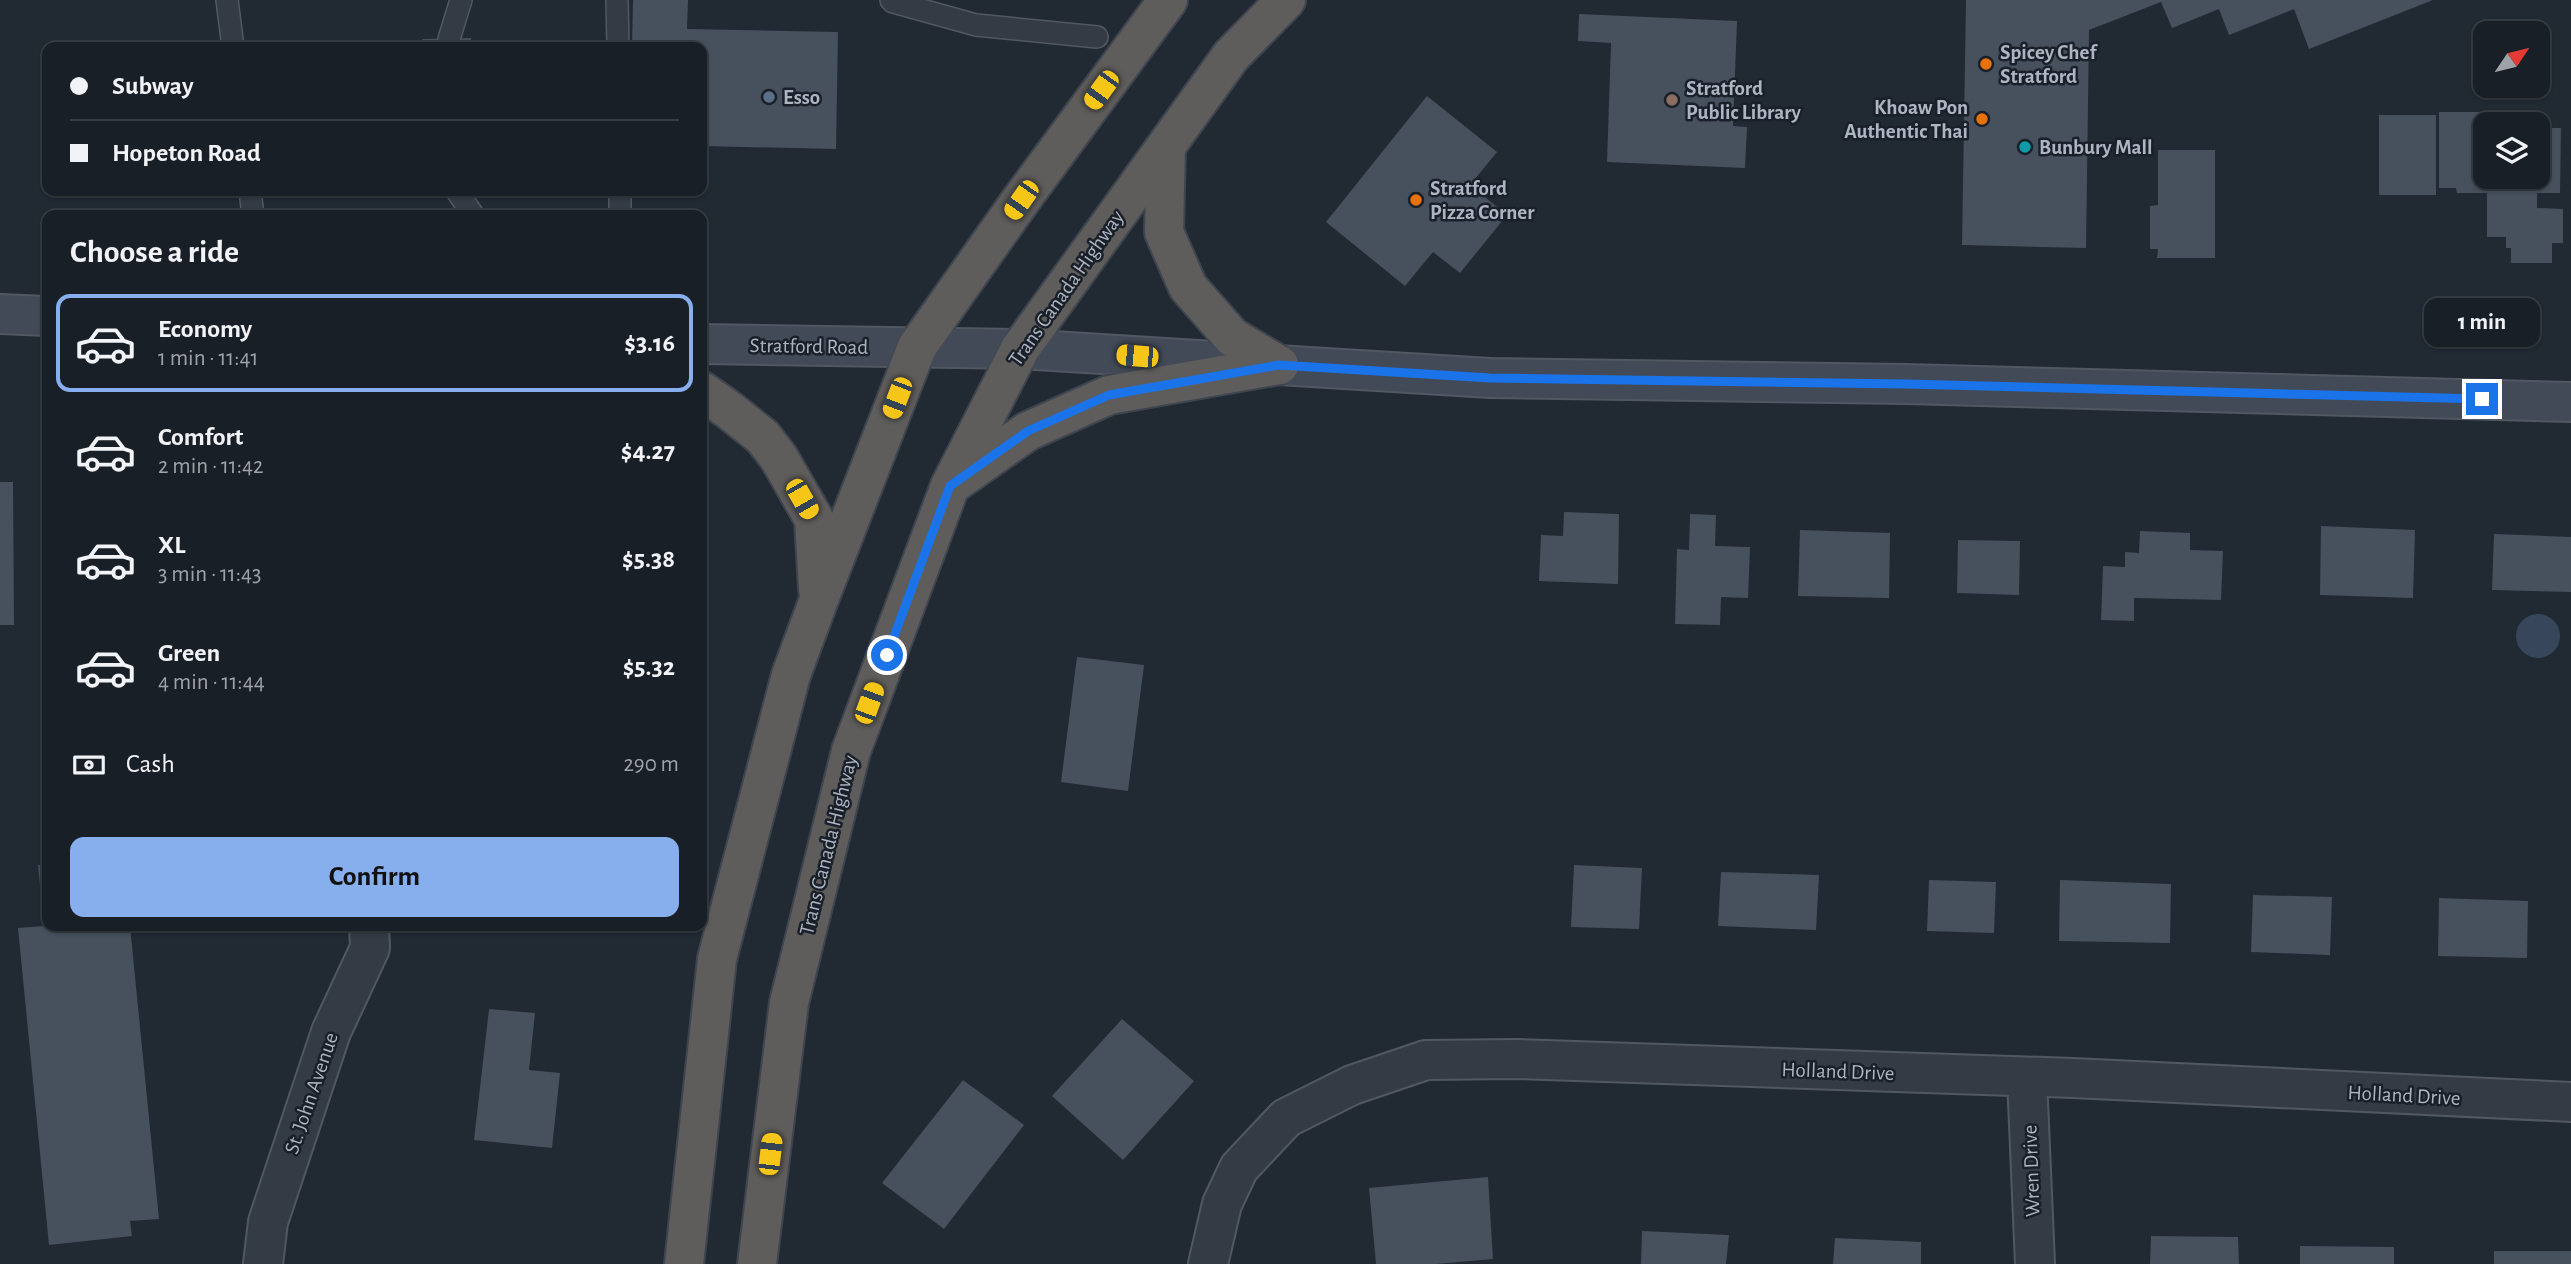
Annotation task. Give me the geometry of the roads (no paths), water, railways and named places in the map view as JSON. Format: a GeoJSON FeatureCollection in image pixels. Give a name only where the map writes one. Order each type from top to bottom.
{"type":"FeatureCollection","features":[{"type":"Feature","properties":{"kind":"highway"},"geometry":{"type":"LineString","coordinates":[[684,1264],[717,959],[791,675],[818,603],[917,347],[1168,0]]}},
{"type":"Feature","properties":{"kind":"highway","name":"Trans Canada Highway"},"geometry":{"type":"LineString","coordinates":[[757,1264],[789,1003],[844,778],[851,751],[950,486],[1020,349],[1231,56],[1286,0]]}},
{"type":"Feature","properties":{"kind":"highway"},"geometry":{"type":"LineString","coordinates":[[1166,147],[1164,232],[1188,287],[1232,337],[1279,365]]}},
{"type":"Feature","properties":{"kind":"highway"},"geometry":{"type":"LineString","coordinates":[[950,486],[1028,431],[1109,395],[1279,365]]}},
{"type":"Feature","properties":{"kind":"highway"},"geometry":{"type":"LineString","coordinates":[[707,395],[763,438],[779,458],[814,519],[818,603]]}},
{"type":"Feature","properties":{"kind":"main road"},"geometry":{"type":"LineString","coordinates":[[0,314],[42,316]]}},
{"type":"Feature","properties":{"kind":"main road","name":"Stratford Road"},"geometry":{"type":"LineString","coordinates":[[707,344],[1020,349],[1490,378],[2567,396]]}},
{"type":"Feature","properties":{"kind":"street","name":"St. John Avenue"},"geometry":{"type":"LineString","coordinates":[[263,1264],[268,1222],[331,1032],[370,948],[369,931]]}},
{"type":"Feature","properties":{"kind":"street","name":"Holland Drive"},"geometry":{"type":"LineString","coordinates":[[1208,1264],[1222,1204],[1239,1168],[1286,1118],[1352,1085],[1426,1060],[1529,1060],[2026,1078],[2571,1102]]}},
{"type":"Feature","properties":{"kind":"street","name":"Wren Drive"},"geometry":{"type":"LineString","coordinates":[[2026,1078],[2035,1264]]}},
{"type":"Feature","properties":{"kind":"lane"},"geometry":{"type":"LineString","coordinates":[[227,0],[232,42]]}},
{"type":"Feature","properties":{"kind":"lane"},"geometry":{"type":"LineString","coordinates":[[449,38],[461,0]]}},
{"type":"Feature","properties":{"kind":"lane"},"geometry":{"type":"LineString","coordinates":[[617,0],[618,42]]}},
{"type":"Feature","properties":{"kind":"lane"},"geometry":{"type":"LineString","coordinates":[[891,1],[976,25],[1097,37]]}},
{"type":"Feature","properties":{"kind":"water"},"geometry":{"type":"Polygon","coordinates":[[[2538,614],[2554,620],[2560,636],[2554,652],[2538,658],[2522,652],[2516,636],[2522,620],[2538,614]]]}},
{"type":"Feature","properties":{"kind":"place","name":"Spicey Chef Stratford"},"geometry":{"type":"Point","coordinates":[1986,64]}},
{"type":"Feature","properties":{"kind":"place","name":"Esso"},"geometry":{"type":"Point","coordinates":[769,97]}},
{"type":"Feature","properties":{"kind":"place","name":"Stratford Public Library"},"geometry":{"type":"Point","coordinates":[1672,100]}},
{"type":"Feature","properties":{"kind":"place","name":"Khoaw Pon Authentic Thai"},"geometry":{"type":"Point","coordinates":[1982,119]}},
{"type":"Feature","properties":{"kind":"place","name":"Bunbury Mall"},"geometry":{"type":"Point","coordinates":[2025,147]}},
{"type":"Feature","properties":{"kind":"place","name":"Stratford Pizza Corner"},"geometry":{"type":"Point","coordinates":[1416,200]}}]}
